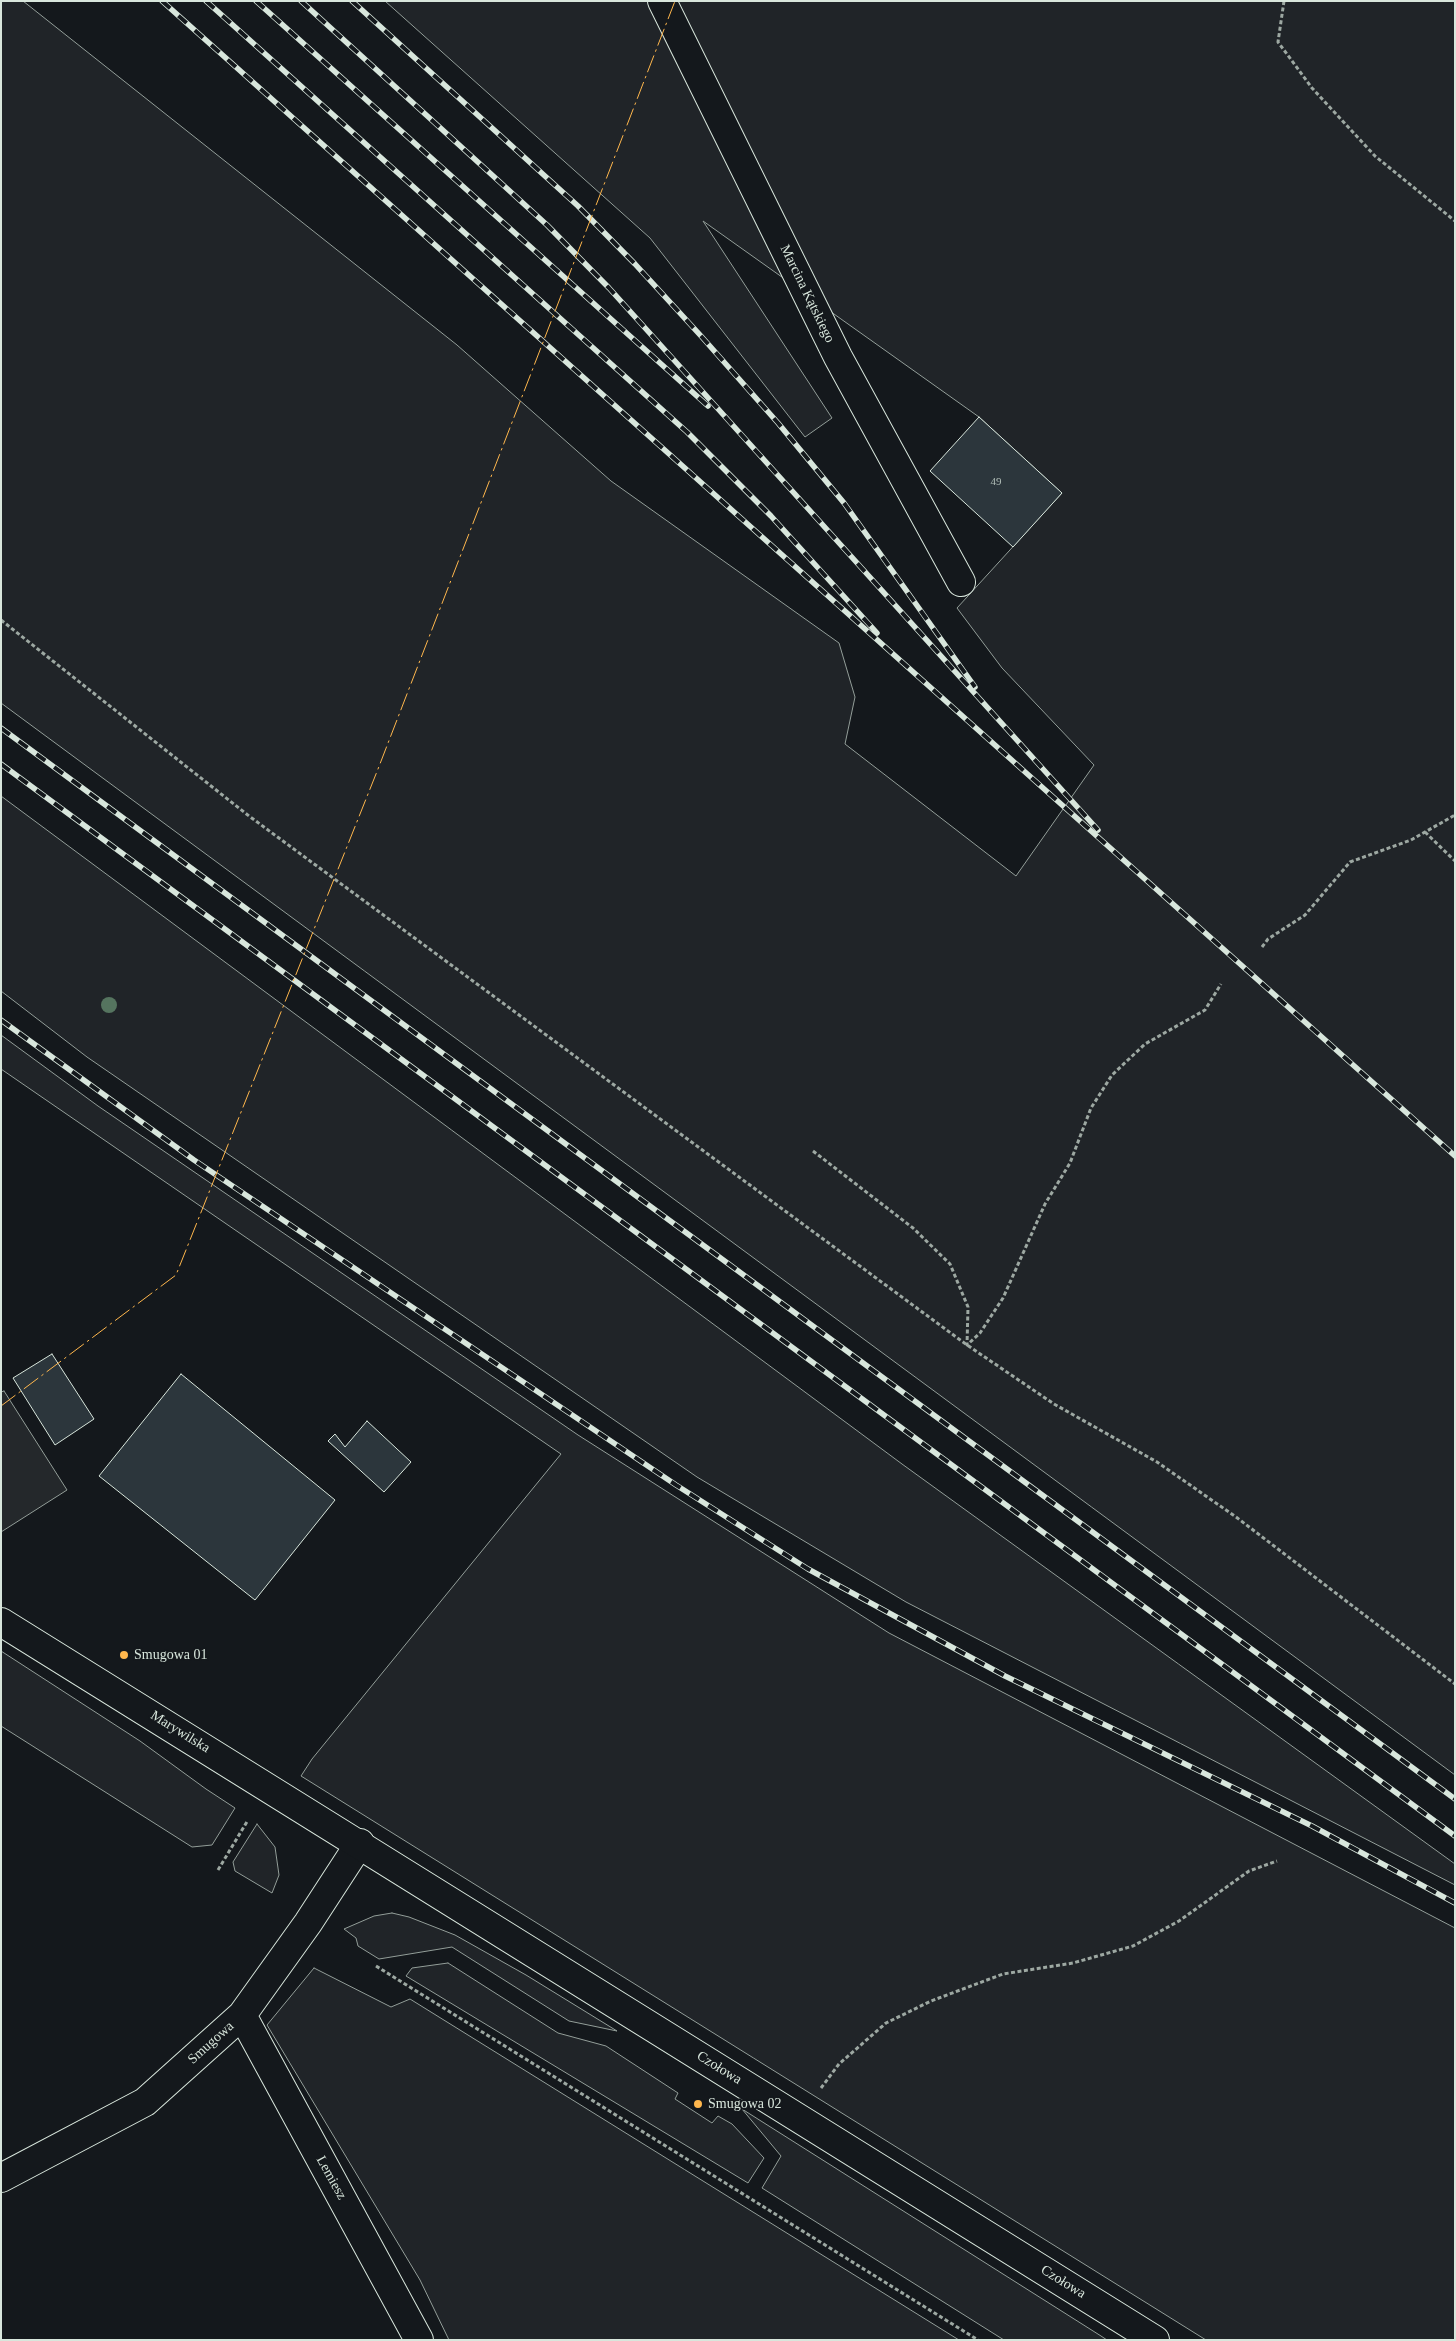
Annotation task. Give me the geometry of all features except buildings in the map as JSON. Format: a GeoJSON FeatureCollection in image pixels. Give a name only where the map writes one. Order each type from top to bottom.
{"type":"FeatureCollection","features":[{"type":"Feature","properties":{"kind":"street","name":"Marcina Kątskiego"},"geometry":{"type":"LineString","coordinates":[[662,1],[838,357],[961,582]]}},
{"type":"Feature","properties":{"kind":"street","name":"Marywilska"},"geometry":{"type":"LineString","coordinates":[[1,1622],[360,1843]]}},
{"type":"Feature","properties":{"kind":"street","name":"Smugowa"},"geometry":{"type":"LineString","coordinates":[[1,2178],[145,2102],[242,2015],[308,1923],[360,1843]]}},
{"type":"Feature","properties":{"kind":"street","name":"Czołowa"},"geometry":{"type":"LineString","coordinates":[[360,1843],[1156,2340]]}},
{"type":"Feature","properties":{"kind":"street","name":"Lemiesz"},"geometry":{"type":"LineString","coordinates":[[242,2015],[419,2340]]}},
{"type":"Feature","properties":{"kind":"path"},"geometry":{"type":"LineString","coordinates":[[1284,1],[1278,42],[1312,88],[1375,156],[1455,221]]}},
{"type":"Feature","properties":{"kind":"path"},"geometry":{"type":"LineString","coordinates":[[1,620],[249,816],[967,1345],[1054,1404],[1157,1462],[1236,1517],[1455,1684]]}},
{"type":"Feature","properties":{"kind":"path"},"geometry":{"type":"LineString","coordinates":[[1262,947],[1268,939],[1305,915],[1350,862],[1411,840],[1455,815]]}},
{"type":"Feature","properties":{"kind":"path"},"geometry":{"type":"LineString","coordinates":[[1426,832],[1455,861]]}},
{"type":"Feature","properties":{"kind":"path"},"geometry":{"type":"LineString","coordinates":[[967,1345],[980,1333],[1003,1298],[1045,1204],[1070,1163],[1091,1108],[1112,1075],[1145,1044],[1205,1010],[1221,984]]}},
{"type":"Feature","properties":{"kind":"path"},"geometry":{"type":"LineString","coordinates":[[813,1151],[913,1228],[950,1264],[968,1307],[967,1345]]}},
{"type":"Feature","properties":{"kind":"path"},"geometry":{"type":"LineString","coordinates":[[798,2118],[839,2064],[886,2023],[931,2001],[1002,1974],[1073,1963],[1133,1946],[1179,1921],[1249,1871],[1277,1861]]}},
{"type":"Feature","properties":{"kind":"path"},"geometry":{"type":"LineString","coordinates":[[376,1966],[978,2340]]}},
{"type":"Feature","properties":{"kind":"shaded area"},"geometry":{"type":"Polygon","coordinates":[[[1,1],[23,1],[457,345],[611,481],[839,643],[855,697],[845,744],[1016,876],[1094,765],[1002,668],[957,608],[1062,493],[979,417],[703,221],[832,418],[805,437],[650,238],[385,1],[1455,1],[1455,1775],[1,703],[1,1]]]}},
{"type":"Feature","properties":{"kind":"shaded area"},"geometry":{"type":"Polygon","coordinates":[[[1,796],[902,1464],[1455,1864],[1455,1885],[906,1602],[697,1477],[87,1057],[1,991],[1,796]]]}},
{"type":"Feature","properties":{"kind":"shaded area"},"geometry":{"type":"Polygon","coordinates":[[[1,1035],[98,1106],[578,1435],[889,1633],[1455,1928],[1455,2340],[1206,2340],[301,1776],[312,1759],[561,1454],[1,1069],[1,1035]]]}},
{"type":"Feature","properties":{"kind":"shaded area"},"geometry":{"type":"Polygon","coordinates":[[[4,1391],[67,1490],[1,1532],[1,1392],[4,1391]]]}},
{"type":"Feature","properties":{"kind":"shaded area"},"geometry":{"type":"Polygon","coordinates":[[[1,1651],[140,1741],[235,1808],[212,1845],[192,1847],[1,1726],[1,1651]]]}},
{"type":"Feature","properties":{"kind":"shaded area"},"geometry":{"type":"Polygon","coordinates":[[[257,1824],[275,1847],[279,1875],[272,1893],[235,1871],[233,1862],[257,1824]]]}},
{"type":"Feature","properties":{"kind":"shaded area"},"geometry":{"type":"Polygon","coordinates":[[[392,1913],[409,1917],[455,1935],[526,1975],[617,2031],[569,2021],[452,1947],[379,1959],[358,1946],[356,1938],[344,1929],[374,1916],[392,1913]]]}},
{"type":"Feature","properties":{"kind":"shaded area"},"geometry":{"type":"Polygon","coordinates":[[[448,1963],[558,2033],[606,2046],[678,2093],[675,2099],[712,2123],[718,2116],[732,2124],[764,2158],[748,2183],[406,1976],[412,1968],[448,1963]]]}},
{"type":"Feature","properties":{"kind":"shaded area"},"geometry":{"type":"Polygon","coordinates":[[[314,1968],[391,2007],[410,1999],[959,2340],[449,2340],[420,2280],[267,2025],[314,1968]]]}},
{"type":"Feature","properties":{"kind":"shaded area"},"geometry":{"type":"Polygon","coordinates":[[[742,2109],[1107,2340],[1004,2340],[762,2188],[781,2156],[742,2109]]]}},
{"type":"Feature","properties":{"kind":"railway"},"geometry":{"type":"LineString","coordinates":[[162,1],[1455,1156]]}},
{"type":"Feature","properties":{"kind":"railway"},"geometry":{"type":"LineString","coordinates":[[206,1],[687,432],[771,516],[877,633]]}},
{"type":"Feature","properties":{"kind":"railway"},"geometry":{"type":"LineString","coordinates":[[256,1],[708,406]]}},
{"type":"Feature","properties":{"kind":"railway"},"geometry":{"type":"LineString","coordinates":[[301,1],[547,225],[609,288],[1098,830]]}},
{"type":"Feature","properties":{"kind":"railway"},"geometry":{"type":"LineString","coordinates":[[352,1],[578,206],[635,264],[701,336],[778,423],[844,503],[975,687]]}},
{"type":"Feature","properties":{"kind":"railway"},"geometry":{"type":"LineString","coordinates":[[1,728],[1455,1799]]}},
{"type":"Feature","properties":{"kind":"railway"},"geometry":{"type":"LineString","coordinates":[[1,764],[1455,1836]]}},
{"type":"Feature","properties":{"kind":"railway"},"geometry":{"type":"LineString","coordinates":[[1,1020],[194,1160],[676,1485],[808,1569],[1005,1676],[1312,1826],[1455,1903]]}},
{"type":"Feature","properties":{"kind":"power"},"geometry":{"type":"LineString","coordinates":[[1,1406],[176,1275],[378,769],[675,1]]}},
{"type":"Feature","properties":{"kind":"place","name":"Smugowa 01"},"geometry":{"type":"Point","coordinates":[124,1655]}},
{"type":"Feature","properties":{"kind":"place","name":"Smugowa 02"},"geometry":{"type":"Point","coordinates":[698,2104]}}]}
